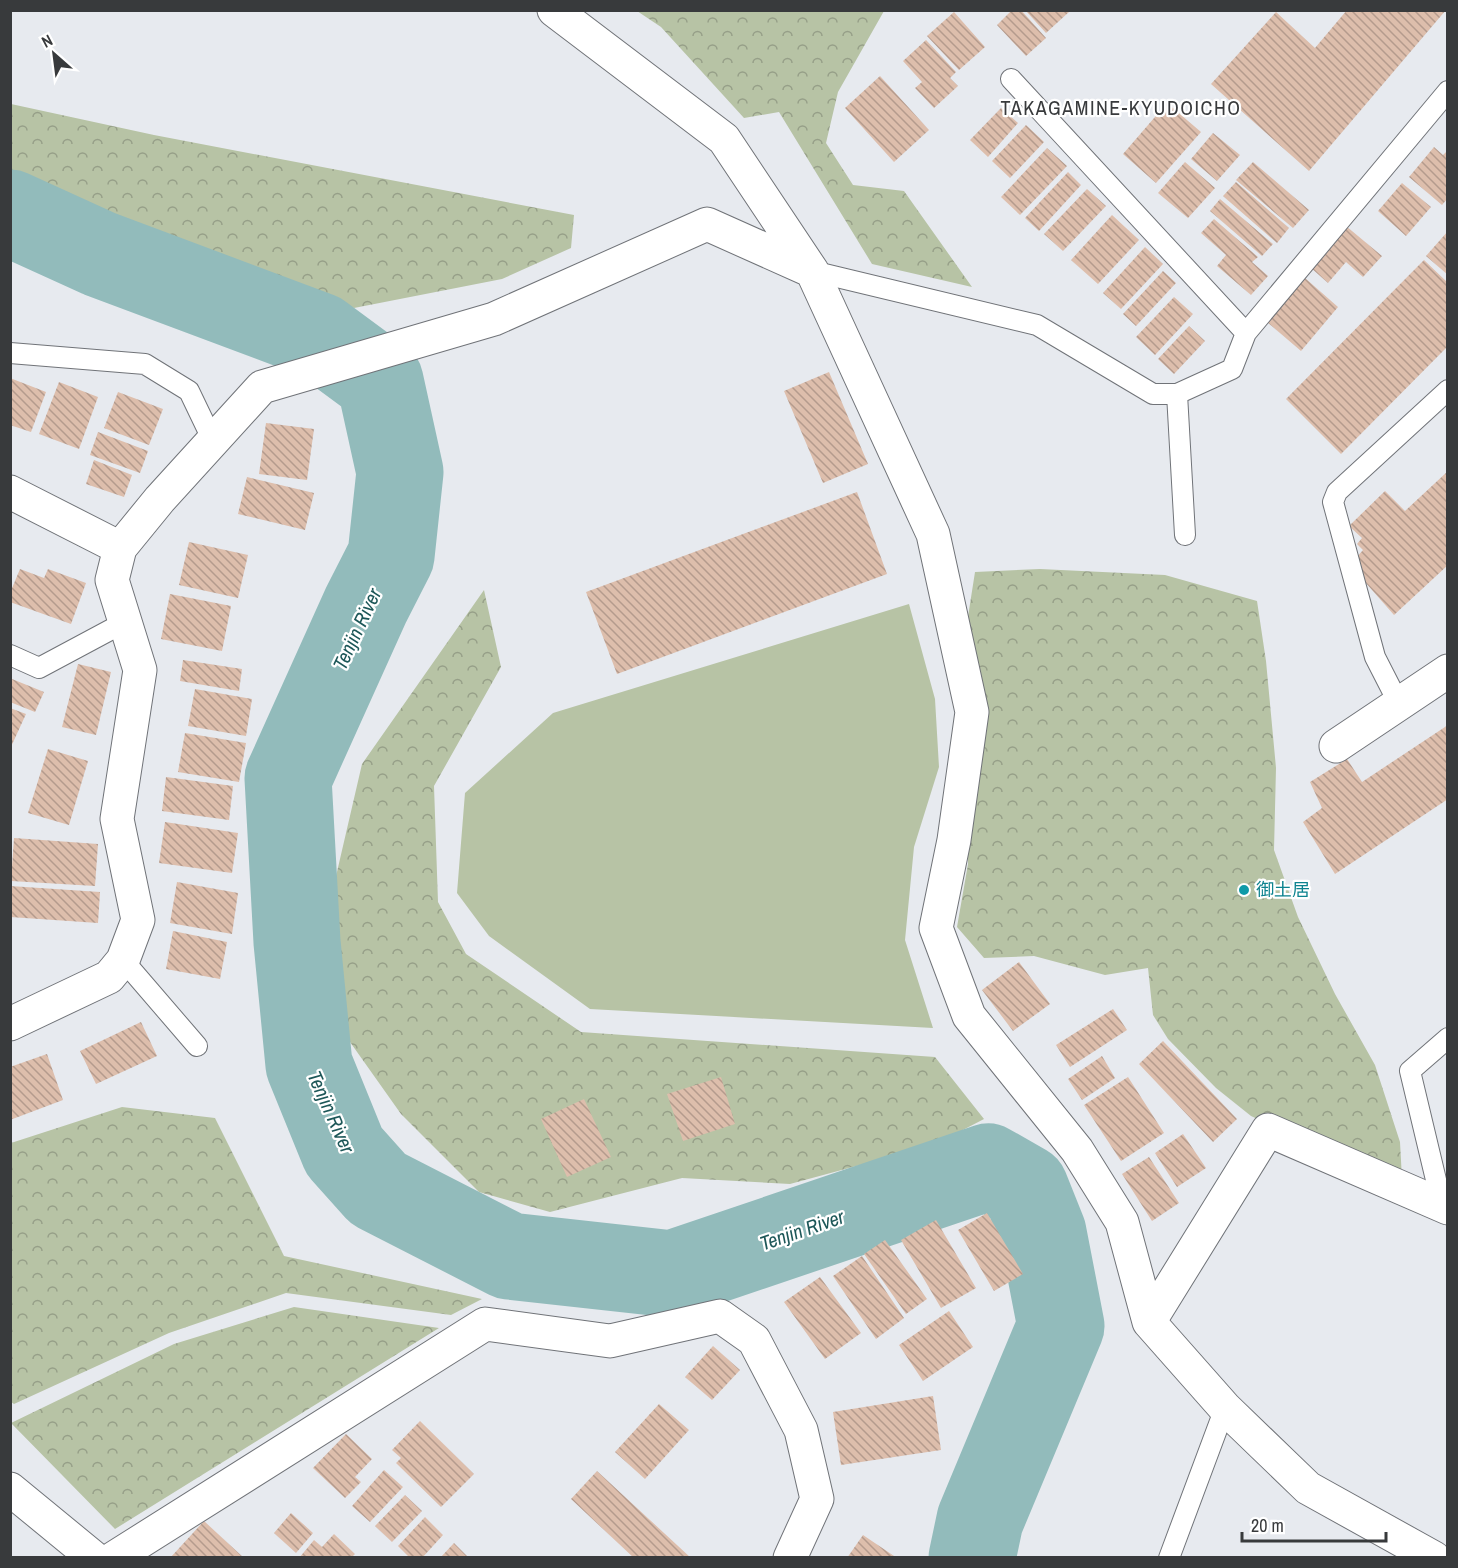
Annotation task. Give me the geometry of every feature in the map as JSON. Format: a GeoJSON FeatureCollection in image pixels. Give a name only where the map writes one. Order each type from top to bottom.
{"type":"FeatureCollection","features":[{"type":"Feature","properties":{"kind":"street"},"geometry":{"type":"LineString","coordinates":[[554,10],[724,139],[813,271],[933,534],[972,712],[954,840],[936,928],[969,1016],[1077,1150],[1122,1222],[1149,1322],[1225,1408],[1308,1488],[1434,1557]]}},
{"type":"Feature","properties":{"kind":"street"},"geometry":{"type":"LineString","coordinates":[[10,1024],[110,977],[123,960],[138,920],[117,819],[140,670],[112,579],[120,548],[262,387],[494,319],[707,224],[813,271]]}},
{"type":"Feature","properties":{"kind":"street"},"geometry":{"type":"LineString","coordinates":[[10,492],[120,548]]}},
{"type":"Feature","properties":{"kind":"street"},"geometry":{"type":"LineString","coordinates":[[1336,746],[1398,702],[1448,671]]}},
{"type":"Feature","properties":{"kind":"street"},"geometry":{"type":"LineString","coordinates":[[1149,1322],[1268,1130],[1445,1207]]}},
{"type":"Feature","properties":{"kind":"street"},"geometry":{"type":"LineString","coordinates":[[114,1557],[485,1324],[610,1341],[720,1316],[754,1340],[801,1430],[817,1499],[790,1557]]}},
{"type":"Feature","properties":{"kind":"street"},"geometry":{"type":"LineString","coordinates":[[10,1489],[94,1557]]}},
{"type":"Feature","properties":{"kind":"lane"},"geometry":{"type":"LineString","coordinates":[[1011,79],[1246,333]]}},
{"type":"Feature","properties":{"kind":"lane"},"geometry":{"type":"LineString","coordinates":[[813,271],[1037,325],[1153,394],[1177,394],[1232,369],[1246,333],[1448,91]]}},
{"type":"Feature","properties":{"kind":"lane"},"geometry":{"type":"LineString","coordinates":[[10,353],[145,364],[189,391],[213,441]]}},
{"type":"Feature","properties":{"kind":"lane"},"geometry":{"type":"LineString","coordinates":[[1398,702],[1375,657],[1333,502],[1337,492],[1448,390]]}},
{"type":"Feature","properties":{"kind":"lane"},"geometry":{"type":"LineString","coordinates":[[1177,394],[1185,535]]}},
{"type":"Feature","properties":{"kind":"lane"},"geometry":{"type":"LineString","coordinates":[[10,655],[39,668],[125,622]]}},
{"type":"Feature","properties":{"kind":"lane"},"geometry":{"type":"LineString","coordinates":[[123,960],[197,1046]]}},
{"type":"Feature","properties":{"kind":"lane"},"geometry":{"type":"LineString","coordinates":[[1445,1207],[1410,1071],[1448,1038]]}},
{"type":"Feature","properties":{"kind":"lane"},"geometry":{"type":"LineString","coordinates":[[1169,1557],[1225,1408]]}},
{"type":"Feature","properties":{"kind":"green space"},"geometry":{"type":"Polygon","coordinates":[[[637,11],[884,11],[838,92],[826,143],[853,185],[904,191],[972,287],[872,264],[779,112],[744,118],[661,27],[637,11]]]}},
{"type":"Feature","properties":{"kind":"green space"},"geometry":{"type":"Polygon","coordinates":[[[11,104],[154,135],[574,215],[571,248],[502,279],[354,308],[307,291],[229,277],[116,234],[11,200],[11,104]]]}},
{"type":"Feature","properties":{"kind":"green space"},"geometry":{"type":"Polygon","coordinates":[[[1040,569],[1165,575],[1257,601],[1266,661],[1276,768],[1274,850],[1298,917],[1335,994],[1375,1065],[1400,1142],[1402,1179],[1325,1150],[1251,1116],[1216,1088],[1168,1039],[1153,1015],[1148,968],[1105,975],[1034,956],[984,958],[957,927],[968,864],[967,623],[975,572],[1040,569]]]}},
{"type":"Feature","properties":{"kind":"green space"},"geometry":{"type":"Polygon","coordinates":[[[484,590],[501,667],[434,786],[438,902],[466,954],[581,1032],[935,1057],[984,1119],[934,1145],[790,1184],[682,1178],[550,1212],[479,1192],[401,1114],[350,1042],[324,928],[362,764],[484,590]]]}},
{"type":"Feature","properties":{"kind":"green space"},"geometry":{"type":"Polygon","coordinates":[[[909,604],[935,699],[939,767],[914,847],[905,940],[933,1028],[590,1009],[489,936],[457,893],[465,793],[553,713],[909,604]]]}},
{"type":"Feature","properties":{"kind":"green space"},"geometry":{"type":"Polygon","coordinates":[[[122,1107],[215,1118],[284,1256],[482,1299],[451,1315],[286,1293],[169,1333],[14,1404],[11,1402],[11,1143],[122,1107]]]}},
{"type":"Feature","properties":{"kind":"green space"},"geometry":{"type":"Polygon","coordinates":[[[294,1307],[439,1328],[115,1529],[11,1423],[174,1344],[294,1307]]]}},
{"type":"Feature","properties":{"kind":"building"},"geometry":{"type":"Polygon","coordinates":[[[1012,10],[1021,10],[1046,38],[1026,56],[997,25],[1012,10]]]}},
{"type":"Feature","properties":{"kind":"building"},"geometry":{"type":"Polygon","coordinates":[[[1025,10],[1067,10],[1069,12],[1046,33],[1025,10]]]}},
{"type":"Feature","properties":{"kind":"building"},"geometry":{"type":"Polygon","coordinates":[[[1347,10],[1446,10],[1309,171],[1211,84],[1276,12],[1315,48],[1347,10]]]}},
{"type":"Feature","properties":{"kind":"building"},"geometry":{"type":"Polygon","coordinates":[[[954,12],[985,47],[959,70],[927,36],[954,12]]]}},
{"type":"Feature","properties":{"kind":"building"},"geometry":{"type":"Polygon","coordinates":[[[926,40],[956,72],[950,78],[958,86],[934,108],[915,88],[922,82],[903,61],[926,40]]]}},
{"type":"Feature","properties":{"kind":"building"},"geometry":{"type":"Polygon","coordinates":[[[880,76],[929,130],[894,162],[845,108],[880,76]]]}},
{"type":"Feature","properties":{"kind":"building"},"geometry":{"type":"Polygon","coordinates":[[[1167,103],[1201,132],[1156,183],[1123,154],[1167,103]]]}},
{"type":"Feature","properties":{"kind":"building"},"geometry":{"type":"Polygon","coordinates":[[[1001,108],[1018,123],[988,157],[970,140],[1001,108]]]}},
{"type":"Feature","properties":{"kind":"building"},"geometry":{"type":"Polygon","coordinates":[[[1026,125],[1044,142],[1010,178],[992,161],[1026,125]]]}},
{"type":"Feature","properties":{"kind":"building"},"geometry":{"type":"Polygon","coordinates":[[[1213,133],[1240,155],[1217,181],[1191,159],[1213,133]]]}},
{"type":"Feature","properties":{"kind":"building"},"geometry":{"type":"Polygon","coordinates":[[[1434,147],[1443,155],[1448,150],[1448,198],[1442,205],[1409,177],[1434,147]]]}},
{"type":"Feature","properties":{"kind":"building"},"geometry":{"type":"Polygon","coordinates":[[[1047,148],[1067,166],[1020,215],[1001,197],[1047,148]]]}},
{"type":"Feature","properties":{"kind":"building"},"geometry":{"type":"Polygon","coordinates":[[[1185,162],[1215,188],[1188,218],[1158,193],[1185,162]]]}},
{"type":"Feature","properties":{"kind":"building"},"geometry":{"type":"Polygon","coordinates":[[[1253,162],[1309,210],[1293,228],[1236,180],[1253,162]]]}},
{"type":"Feature","properties":{"kind":"building"},"geometry":{"type":"Polygon","coordinates":[[[1068,172],[1081,185],[1039,231],[1025,218],[1068,172]]]}},
{"type":"Feature","properties":{"kind":"building"},"geometry":{"type":"Polygon","coordinates":[[[1236,182],[1289,228],[1277,243],[1223,196],[1236,182]]]}},
{"type":"Feature","properties":{"kind":"building"},"geometry":{"type":"Polygon","coordinates":[[[1402,183],[1431,207],[1406,236],[1378,211],[1402,183]]]}},
{"type":"Feature","properties":{"kind":"building"},"geometry":{"type":"Polygon","coordinates":[[[1087,189],[1106,206],[1063,251],[1044,234],[1087,189]]]}},
{"type":"Feature","properties":{"kind":"building"},"geometry":{"type":"Polygon","coordinates":[[[1220,199],[1273,244],[1262,256],[1210,211],[1220,199]]]}},
{"type":"Feature","properties":{"kind":"building"},"geometry":{"type":"Polygon","coordinates":[[[1112,215],[1139,240],[1098,284],[1071,260],[1112,215]]]}},
{"type":"Feature","properties":{"kind":"building"},"geometry":{"type":"Polygon","coordinates":[[[1214,219],[1258,257],[1252,262],[1268,276],[1251,295],[1217,266],[1226,255],[1201,233],[1214,219]]]}},
{"type":"Feature","properties":{"kind":"building"},"geometry":{"type":"Polygon","coordinates":[[[1346,226],[1382,256],[1363,277],[1346,262],[1328,283],[1310,267],[1346,226]]]}},
{"type":"Feature","properties":{"kind":"building"},"geometry":{"type":"Polygon","coordinates":[[[1448,231],[1448,275],[1426,256],[1448,231]]]}},
{"type":"Feature","properties":{"kind":"building"},"geometry":{"type":"Polygon","coordinates":[[[1145,247],[1163,264],[1121,309],[1103,293],[1145,247]]]}},
{"type":"Feature","properties":{"kind":"building"},"geometry":{"type":"Polygon","coordinates":[[[1424,260],[1448,283],[1448,346],[1341,454],[1286,399],[1424,260]]]}},
{"type":"Feature","properties":{"kind":"building"},"geometry":{"type":"Polygon","coordinates":[[[1163,271],[1176,283],[1136,326],[1123,314],[1163,271]]]}},
{"type":"Feature","properties":{"kind":"building"},"geometry":{"type":"Polygon","coordinates":[[[1305,278],[1338,307],[1301,351],[1267,322],[1305,278]]]}},
{"type":"Feature","properties":{"kind":"building"},"geometry":{"type":"Polygon","coordinates":[[[1174,297],[1193,314],[1155,355],[1136,337],[1174,297]]]}},
{"type":"Feature","properties":{"kind":"building"},"geometry":{"type":"Polygon","coordinates":[[[1189,326],[1205,341],[1174,374],[1158,359],[1189,326]]]}},
{"type":"Feature","properties":{"kind":"building"},"geometry":{"type":"Polygon","coordinates":[[[829,372],[868,464],[823,483],[784,391],[829,372]]]}},
{"type":"Feature","properties":{"kind":"building"},"geometry":{"type":"Polygon","coordinates":[[[10,378],[46,392],[31,432],[10,425],[10,378]]]}},
{"type":"Feature","properties":{"kind":"building"},"geometry":{"type":"Polygon","coordinates":[[[59,382],[98,397],[79,449],[39,434],[59,382]]]}},
{"type":"Feature","properties":{"kind":"building"},"geometry":{"type":"Polygon","coordinates":[[[118,392],[163,409],[149,445],[104,428],[118,392]]]}},
{"type":"Feature","properties":{"kind":"building"},"geometry":{"type":"Polygon","coordinates":[[[266,423],[314,429],[307,480],[259,474],[266,423]]]}},
{"type":"Feature","properties":{"kind":"building"},"geometry":{"type":"Polygon","coordinates":[[[98,432],[148,451],[140,473],[90,455],[98,432]]]}},
{"type":"Feature","properties":{"kind":"building"},"geometry":{"type":"Polygon","coordinates":[[[94,460],[132,475],[124,497],[86,484],[94,460]]]}},
{"type":"Feature","properties":{"kind":"building"},"geometry":{"type":"Polygon","coordinates":[[[1448,471],[1448,565],[1394,615],[1350,565],[1363,550],[1357,544],[1362,538],[1349,526],[1385,491],[1405,511],[1448,471]]]}},
{"type":"Feature","properties":{"kind":"building"},"geometry":{"type":"Polygon","coordinates":[[[247,477],[314,493],[305,530],[238,514],[247,477]]]}},
{"type":"Feature","properties":{"kind":"building"},"geometry":{"type":"Polygon","coordinates":[[[857,492],[887,574],[617,674],[586,592],[857,492]]]}},
{"type":"Feature","properties":{"kind":"building"},"geometry":{"type":"Polygon","coordinates":[[[189,542],[248,555],[238,598],[179,585],[189,542]]]}},
{"type":"Feature","properties":{"kind":"building"},"geometry":{"type":"Polygon","coordinates":[[[20,569],[44,578],[48,569],[86,583],[71,624],[10,602],[10,593],[20,569]]]}},
{"type":"Feature","properties":{"kind":"building"},"geometry":{"type":"Polygon","coordinates":[[[170,594],[231,606],[222,651],[161,639],[170,594]]]}},
{"type":"Feature","properties":{"kind":"building"},"geometry":{"type":"Polygon","coordinates":[[[183,660],[242,669],[239,691],[180,681],[183,660]]]}},
{"type":"Feature","properties":{"kind":"building"},"geometry":{"type":"Polygon","coordinates":[[[78,664],[111,672],[96,735],[62,727],[78,664]]]}},
{"type":"Feature","properties":{"kind":"building"},"geometry":{"type":"Polygon","coordinates":[[[12,679],[44,692],[35,712],[10,702],[12,679]]]}},
{"type":"Feature","properties":{"kind":"building"},"geometry":{"type":"Polygon","coordinates":[[[195,689],[252,699],[246,736],[188,726],[195,689]]]}},
{"type":"Feature","properties":{"kind":"building"},"geometry":{"type":"Polygon","coordinates":[[[10,708],[26,714],[10,749],[10,708]]]}},
{"type":"Feature","properties":{"kind":"building"},"geometry":{"type":"Polygon","coordinates":[[[1448,725],[1448,799],[1335,874],[1303,822],[1322,808],[1310,782],[1347,759],[1362,782],[1448,725]]]}},
{"type":"Feature","properties":{"kind":"building"},"geometry":{"type":"Polygon","coordinates":[[[185,733],[246,743],[239,782],[178,772],[185,733]]]}},
{"type":"Feature","properties":{"kind":"building"},"geometry":{"type":"Polygon","coordinates":[[[48,749],[88,761],[69,825],[28,813],[48,749]]]}},
{"type":"Feature","properties":{"kind":"building"},"geometry":{"type":"Polygon","coordinates":[[[166,777],[233,786],[229,820],[162,811],[166,777]]]}},
{"type":"Feature","properties":{"kind":"building"},"geometry":{"type":"Polygon","coordinates":[[[165,822],[238,833],[232,873],[159,863],[165,822]]]}},
{"type":"Feature","properties":{"kind":"building"},"geometry":{"type":"Polygon","coordinates":[[[14,838],[98,844],[95,886],[11,881],[14,838]]]}},
{"type":"Feature","properties":{"kind":"building"},"geometry":{"type":"Polygon","coordinates":[[[177,882],[238,893],[232,934],[170,923],[177,882]]]}},
{"type":"Feature","properties":{"kind":"building"},"geometry":{"type":"Polygon","coordinates":[[[10,886],[100,892],[98,923],[10,917],[10,886]]]}},
{"type":"Feature","properties":{"kind":"building"},"geometry":{"type":"Polygon","coordinates":[[[173,931],[227,942],[220,979],[166,969],[173,931]]]}},
{"type":"Feature","properties":{"kind":"building"},"geometry":{"type":"Polygon","coordinates":[[[1019,962],[1050,1004],[1013,1031],[982,990],[1019,962]]]}},
{"type":"Feature","properties":{"kind":"building"},"geometry":{"type":"Polygon","coordinates":[[[1113,1009],[1127,1030],[1070,1067],[1056,1045],[1113,1009]]]}},
{"type":"Feature","properties":{"kind":"building"},"geometry":{"type":"Polygon","coordinates":[[[141,1022],[157,1056],[96,1084],[80,1051],[141,1022]]]}},
{"type":"Feature","properties":{"kind":"building"},"geometry":{"type":"Polygon","coordinates":[[[1163,1041],[1237,1119],[1213,1142],[1139,1064],[1163,1041]]]}},
{"type":"Feature","properties":{"kind":"building"},"geometry":{"type":"Polygon","coordinates":[[[47,1054],[63,1100],[10,1120],[10,1067],[47,1054]]]}},
{"type":"Feature","properties":{"kind":"building"},"geometry":{"type":"Polygon","coordinates":[[[1102,1056],[1115,1078],[1082,1100],[1068,1079],[1102,1056]]]}},
{"type":"Feature","properties":{"kind":"building"},"geometry":{"type":"Polygon","coordinates":[[[721,1077],[735,1124],[683,1141],[667,1094],[721,1077]]]}},
{"type":"Feature","properties":{"kind":"building"},"geometry":{"type":"Polygon","coordinates":[[[1128,1077],[1164,1133],[1121,1161],[1084,1105],[1128,1077]]]}},
{"type":"Feature","properties":{"kind":"building"},"geometry":{"type":"Polygon","coordinates":[[[584,1099],[611,1157],[567,1177],[541,1119],[584,1099]]]}},
{"type":"Feature","properties":{"kind":"building"},"geometry":{"type":"Polygon","coordinates":[[[1183,1134],[1206,1168],[1177,1187],[1155,1153],[1183,1134]]]}},
{"type":"Feature","properties":{"kind":"building"},"geometry":{"type":"Polygon","coordinates":[[[1149,1157],[1179,1203],[1152,1221],[1122,1174],[1149,1157]]]}},
{"type":"Feature","properties":{"kind":"building"},"geometry":{"type":"Polygon","coordinates":[[[987,1213],[1023,1274],[994,1291],[958,1230],[987,1213]]]}},
{"type":"Feature","properties":{"kind":"building"},"geometry":{"type":"Polygon","coordinates":[[[936,1220],[976,1288],[941,1308],[901,1240],[936,1220]]]}},
{"type":"Feature","properties":{"kind":"building"},"geometry":{"type":"Polygon","coordinates":[[[885,1240],[927,1299],[906,1314],[864,1254],[885,1240]]]}},
{"type":"Feature","properties":{"kind":"building"},"geometry":{"type":"Polygon","coordinates":[[[862,1256],[904,1318],[876,1339],[833,1276],[862,1256]]]}},
{"type":"Feature","properties":{"kind":"building"},"geometry":{"type":"Polygon","coordinates":[[[820,1277],[861,1333],[825,1359],[784,1302],[820,1277]]]}},
{"type":"Feature","properties":{"kind":"building"},"geometry":{"type":"Polygon","coordinates":[[[949,1311],[973,1347],[923,1381],[899,1345],[949,1311]]]}},
{"type":"Feature","properties":{"kind":"building"},"geometry":{"type":"Polygon","coordinates":[[[713,1346],[740,1370],[712,1400],[685,1377],[713,1346]]]}},
{"type":"Feature","properties":{"kind":"building"},"geometry":{"type":"Polygon","coordinates":[[[933,1396],[941,1450],[841,1465],[833,1412],[933,1396]]]}},
{"type":"Feature","properties":{"kind":"building"},"geometry":{"type":"Polygon","coordinates":[[[659,1404],[689,1430],[645,1479],[615,1452],[659,1404]]]}},
{"type":"Feature","properties":{"kind":"building"},"geometry":{"type":"Polygon","coordinates":[[[420,1421],[474,1474],[441,1507],[396,1463],[401,1458],[392,1450],[420,1421]]]}},
{"type":"Feature","properties":{"kind":"building"},"geometry":{"type":"Polygon","coordinates":[[[346,1434],[372,1459],[355,1477],[361,1482],[345,1498],[313,1468],[346,1434]]]}},
{"type":"Feature","properties":{"kind":"building"},"geometry":{"type":"Polygon","coordinates":[[[384,1470],[403,1487],[370,1522],[352,1506],[384,1470]]]}},
{"type":"Feature","properties":{"kind":"building"},"geometry":{"type":"Polygon","coordinates":[[[597,1471],[691,1558],[634,1558],[571,1499],[597,1471]]]}},
{"type":"Feature","properties":{"kind":"building"},"geometry":{"type":"Polygon","coordinates":[[[405,1495],[422,1511],[392,1542],[375,1526],[405,1495]]]}},
{"type":"Feature","properties":{"kind":"building"},"geometry":{"type":"Polygon","coordinates":[[[291,1513],[313,1533],[296,1553],[274,1533],[291,1513]]]}},
{"type":"Feature","properties":{"kind":"building"},"geometry":{"type":"Polygon","coordinates":[[[425,1517],[443,1535],[422,1558],[410,1558],[398,1546],[425,1517]]]}},
{"type":"Feature","properties":{"kind":"building"},"geometry":{"type":"Polygon","coordinates":[[[204,1521],[244,1558],[170,1558],[204,1521]]]}},
{"type":"Feature","properties":{"kind":"building"},"geometry":{"type":"Polygon","coordinates":[[[334,1534],[355,1554],[351,1558],[299,1558],[314,1540],[322,1547],[334,1534]]]}},
{"type":"Feature","properties":{"kind":"building"},"geometry":{"type":"Polygon","coordinates":[[[863,1535],[897,1558],[847,1558],[863,1535]]]}},
{"type":"Feature","properties":{"kind":"building"},"geometry":{"type":"Polygon","coordinates":[[[454,1543],[469,1558],[440,1558],[454,1543]]]}},
{"type":"Feature","properties":{"kind":"waterway","name":"Tenjin River"},"geometry":{"type":"LineString","coordinates":[[10,213],[100,254],[319,336],[380,381],[400,472],[391,556],[366,605],[288,778],[297,942],[309,1065],[344,1151],[378,1189],[509,1256],[672,1274],[988,1167],[1025,1188],[1043,1233],[1061,1326],[980,1520],[972,1558]]}},
{"type":"Feature","properties":{"kind":"place","name":"御土居"},"geometry":{"type":"Point","coordinates":[1244,890]}},
{"type":"Feature","properties":{"kind":"district","name":"TAKAGAMINE-KYUDOICHO"},"geometry":{"type":"Point","coordinates":[1121,108]}}]}
